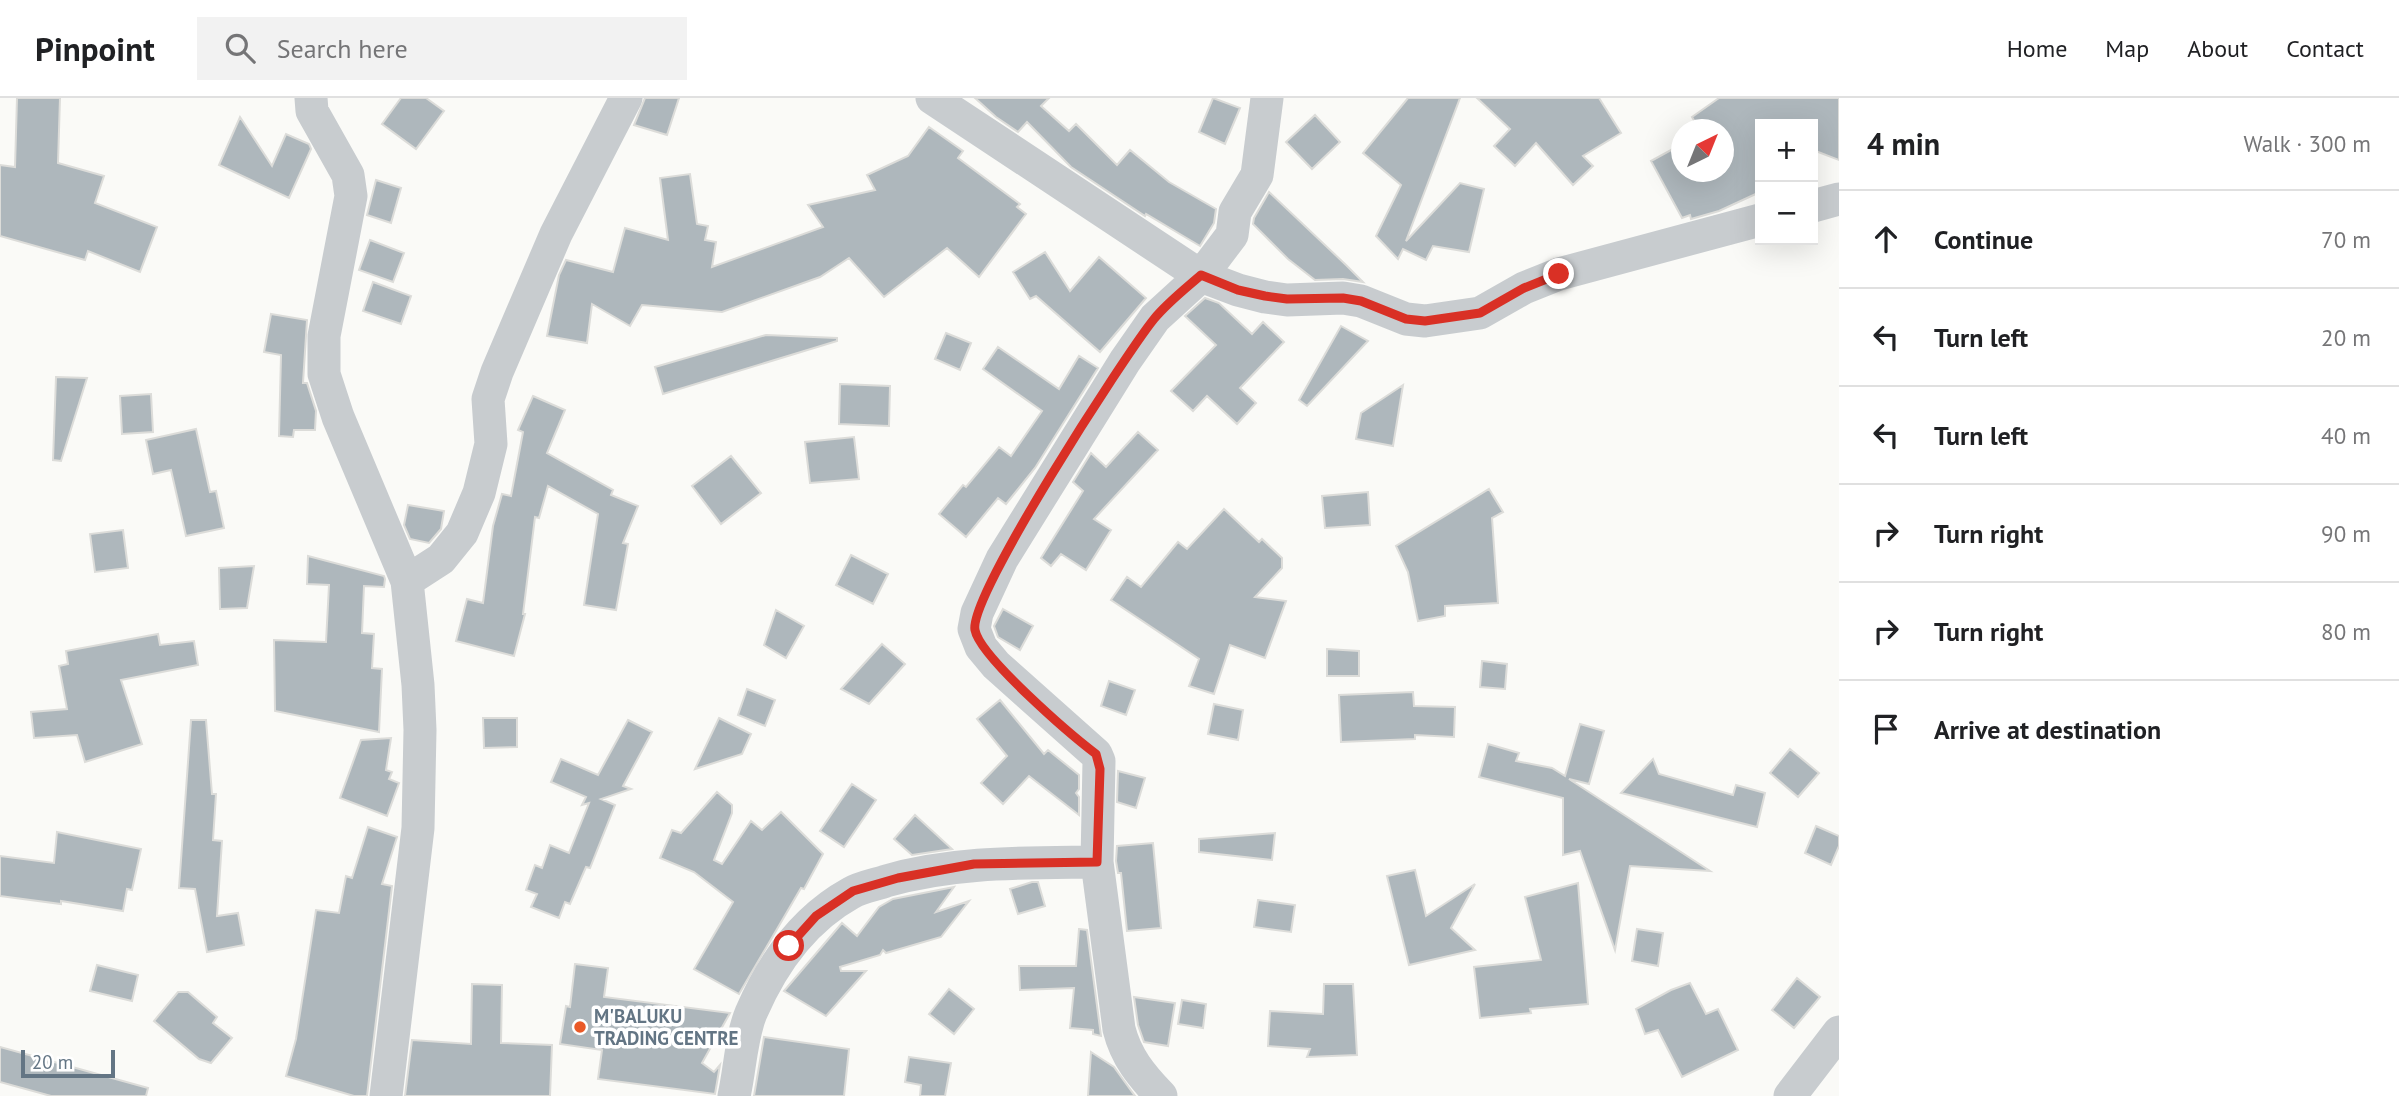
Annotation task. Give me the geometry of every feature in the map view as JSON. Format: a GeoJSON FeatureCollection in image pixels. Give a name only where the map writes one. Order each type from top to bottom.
{"type":"FeatureCollection","features":[{"type":"Feature","properties":{"kind":"street"},"geometry":{"type":"LineString","coordinates":[[311,98],[312,111],[348,175],[351,196],[324,336],[324,374],[338,417],[407,581],[418,685],[421,775],[418,828],[386,1096]]}},
{"type":"Feature","properties":{"kind":"street"},"geometry":{"type":"LineString","coordinates":[[407,581],[441,559],[462,533],[479,493],[491,444],[488,399],[497,372],[556,234],[626,98]]}},
{"type":"Feature","properties":{"kind":"street"},"geometry":{"type":"LineString","coordinates":[[932,98],[1201,275],[1238,290],[1265,296],[1361,301],[1406,319],[1425,321],[1480,313],[1524,288],[1559,274],[1755,221]]}},
{"type":"Feature","properties":{"kind":"street"},"geometry":{"type":"LineString","coordinates":[[1161,1096],[1132,1063],[1123,1045],[1097,862],[1100,769],[1096,754],[996,665],[981,647],[974,629],[977,613],[1002,559],[1125,361],[1155,317],[1201,275],[1232,235],[1235,212],[1257,175],[1267,98]]}},
{"type":"Feature","properties":{"kind":"street"},"geometry":{"type":"LineString","coordinates":[[1818,205],[1839,199]]}},
{"type":"Feature","properties":{"kind":"street"},"geometry":{"type":"LineString","coordinates":[[734,1096],[750,1016],[765,984],[789,946],[816,916],[853,891],[898,878],[974,864],[1097,862]]}},
{"type":"Feature","properties":{"kind":"street"},"geometry":{"type":"LineString","coordinates":[[1790,1096],[1839,1032]]}},
{"type":"Feature","properties":{"kind":"building"},"geometry":{"type":"Polygon","coordinates":[[[17,98],[60,98],[58,163],[104,176],[95,203],[157,227],[140,272],[88,251],[85,260],[0,236],[0,165],[15,167],[17,98]]]}},
{"type":"Feature","properties":{"kind":"building"},"geometry":{"type":"Polygon","coordinates":[[[401,98],[426,98],[444,111],[416,149],[382,124],[401,98]]]}},
{"type":"Feature","properties":{"kind":"building"},"geometry":{"type":"Polygon","coordinates":[[[645,98],[679,98],[667,135],[634,125],[645,98]]]}},
{"type":"Feature","properties":{"kind":"building"},"geometry":{"type":"Polygon","coordinates":[[[975,98],[1049,98],[1041,106],[1069,131],[1076,124],[1117,165],[1130,150],[1169,182],[1216,209],[1214,223],[1200,246],[1146,214],[1145,216],[1071,167],[1027,122],[1018,132],[975,98]]]}},
{"type":"Feature","properties":{"kind":"building"},"geometry":{"type":"Polygon","coordinates":[[[1213,98],[1240,108],[1225,144],[1199,132],[1213,98]]]}},
{"type":"Feature","properties":{"kind":"building"},"geometry":{"type":"Polygon","coordinates":[[[1408,98],[1460,98],[1406,241],[1460,183],[1484,189],[1469,252],[1433,246],[1426,260],[1403,249],[1398,259],[1376,236],[1401,185],[1363,153],[1408,98]]]}},
{"type":"Feature","properties":{"kind":"building"},"geometry":{"type":"Polygon","coordinates":[[[1477,98],[1599,98],[1621,133],[1583,156],[1593,166],[1573,185],[1536,143],[1515,166],[1494,146],[1510,129],[1477,98]]]}},
{"type":"Feature","properties":{"kind":"building"},"geometry":{"type":"Polygon","coordinates":[[[1719,98],[1839,98],[1839,160],[1818,152],[1818,119],[1755,119],[1755,194],[1719,211],[1691,219],[1690,215],[1682,218],[1651,161],[1671,150],[1671,182],[1734,182],[1734,119],[1692,117],[1719,98]]]}},
{"type":"Feature","properties":{"kind":"building"},"geometry":{"type":"Polygon","coordinates":[[[1315,115],[1340,142],[1312,169],[1286,142],[1315,115]]]}},
{"type":"Feature","properties":{"kind":"building"},"geometry":{"type":"Polygon","coordinates":[[[240,117],[272,166],[286,134],[309,144],[311,149],[289,198],[219,165],[240,117]]]}},
{"type":"Feature","properties":{"kind":"building"},"geometry":{"type":"Polygon","coordinates":[[[929,127],[963,151],[958,158],[1020,204],[1017,207],[1026,214],[979,277],[947,248],[884,297],[849,258],[820,277],[722,312],[642,305],[630,326],[592,304],[587,343],[547,336],[559,275],[566,260],[613,272],[625,228],[668,240],[660,178],[690,174],[697,224],[708,226],[705,240],[716,242],[712,267],[823,227],[808,205],[875,190],[867,175],[908,156],[929,127]]]}},
{"type":"Feature","properties":{"kind":"building"},"geometry":{"type":"Polygon","coordinates":[[[376,180],[401,188],[391,223],[367,215],[376,180]]]}},
{"type":"Feature","properties":{"kind":"building"},"geometry":{"type":"Polygon","coordinates":[[[1269,192],[1363,282],[1343,279],[1315,280],[1288,259],[1253,224],[1269,192]]]}},
{"type":"Feature","properties":{"kind":"building"},"geometry":{"type":"Polygon","coordinates":[[[370,240],[404,253],[393,282],[359,270],[370,240]]]}},
{"type":"Feature","properties":{"kind":"building"},"geometry":{"type":"Polygon","coordinates":[[[1045,252],[1070,291],[1099,257],[1146,298],[1100,352],[1036,296],[1030,299],[1013,272],[1045,252]]]}},
{"type":"Feature","properties":{"kind":"building"},"geometry":{"type":"Polygon","coordinates":[[[373,282],[411,296],[401,324],[363,311],[373,282]]]}},
{"type":"Feature","properties":{"kind":"building"},"geometry":{"type":"Polygon","coordinates":[[[1205,298],[1219,303],[1252,334],[1263,322],[1284,342],[1240,388],[1256,403],[1237,424],[1207,396],[1193,411],[1171,391],[1216,345],[1185,316],[1205,298]]]}},
{"type":"Feature","properties":{"kind":"building"},"geometry":{"type":"Polygon","coordinates":[[[271,314],[307,320],[303,383],[307,383],[316,411],[315,430],[294,430],[293,437],[279,436],[281,355],[264,352],[271,314]]]}},
{"type":"Feature","properties":{"kind":"building"},"geometry":{"type":"Polygon","coordinates":[[[1341,326],[1368,341],[1307,406],[1299,400],[1341,326]]]}},
{"type":"Feature","properties":{"kind":"building"},"geometry":{"type":"Polygon","coordinates":[[[946,333],[971,343],[960,370],[935,359],[946,333]]]}},
{"type":"Feature","properties":{"kind":"building"},"geometry":{"type":"Polygon","coordinates":[[[766,335],[837,338],[837,341],[663,394],[655,367],[766,335]]]}},
{"type":"Feature","properties":{"kind":"building"},"geometry":{"type":"Polygon","coordinates":[[[998,347],[1059,389],[1079,356],[1098,368],[1035,468],[1006,504],[998,498],[966,537],[939,514],[963,485],[966,487],[999,447],[1011,456],[1042,411],[983,369],[998,347]]]}},
{"type":"Feature","properties":{"kind":"building"},"geometry":{"type":"Polygon","coordinates":[[[56,377],[87,378],[61,461],[53,460],[56,377]]]}},
{"type":"Feature","properties":{"kind":"building"},"geometry":{"type":"Polygon","coordinates":[[[840,384],[890,386],[889,426],[839,424],[840,384]]]}},
{"type":"Feature","properties":{"kind":"building"},"geometry":{"type":"Polygon","coordinates":[[[1403,385],[1393,446],[1356,439],[1361,413],[1403,385]]]}},
{"type":"Feature","properties":{"kind":"building"},"geometry":{"type":"Polygon","coordinates":[[[151,394],[153,432],[122,434],[120,396],[151,394]]]}},
{"type":"Feature","properties":{"kind":"building"},"geometry":{"type":"Polygon","coordinates":[[[533,396],[565,410],[547,453],[613,490],[611,495],[638,506],[623,543],[628,544],[616,610],[584,605],[598,514],[548,486],[539,518],[535,517],[525,614],[514,656],[456,641],[467,599],[483,603],[493,526],[502,494],[511,496],[523,432],[518,430],[533,396]]]}},
{"type":"Feature","properties":{"kind":"building"},"geometry":{"type":"Polygon","coordinates":[[[196,429],[210,492],[216,491],[224,528],[186,536],[171,470],[153,474],[146,440],[196,429]]]}},
{"type":"Feature","properties":{"kind":"building"},"geometry":{"type":"Polygon","coordinates":[[[1138,432],[1158,450],[1094,519],[1111,530],[1086,570],[1061,554],[1051,566],[1041,558],[1083,491],[1073,482],[1091,453],[1106,467],[1138,432]]]}},
{"type":"Feature","properties":{"kind":"building"},"geometry":{"type":"Polygon","coordinates":[[[854,437],[859,479],[810,483],[805,442],[854,437]]]}},
{"type":"Feature","properties":{"kind":"building"},"geometry":{"type":"Polygon","coordinates":[[[731,456],[761,493],[721,524],[692,486],[731,456]]]}},
{"type":"Feature","properties":{"kind":"building"},"geometry":{"type":"Polygon","coordinates":[[[1489,489],[1503,512],[1492,518],[1498,603],[1445,606],[1445,616],[1418,621],[1408,572],[1396,546],[1489,489]]]}},
{"type":"Feature","properties":{"kind":"building"},"geometry":{"type":"Polygon","coordinates":[[[1368,492],[1370,525],[1325,528],[1322,496],[1368,492]]]}},
{"type":"Feature","properties":{"kind":"building"},"geometry":{"type":"Polygon","coordinates":[[[408,505],[444,511],[441,529],[429,543],[410,539],[404,525],[408,505]]]}},
{"type":"Feature","properties":{"kind":"building"},"geometry":{"type":"Polygon","coordinates":[[[1224,509],[1259,542],[1262,539],[1282,558],[1282,568],[1255,597],[1286,601],[1265,658],[1230,645],[1214,694],[1189,686],[1199,659],[1111,600],[1127,577],[1141,587],[1178,542],[1187,549],[1224,509]]]}},
{"type":"Feature","properties":{"kind":"building"},"geometry":{"type":"Polygon","coordinates":[[[123,530],[128,568],[95,572],[90,534],[123,530]]]}},
{"type":"Feature","properties":{"kind":"building"},"geometry":{"type":"Polygon","coordinates":[[[851,555],[888,574],[873,604],[836,585],[851,555]]]}},
{"type":"Feature","properties":{"kind":"building"},"geometry":{"type":"Polygon","coordinates":[[[308,556],[384,576],[384,587],[364,586],[362,633],[374,634],[372,668],[382,669],[379,732],[275,711],[274,640],[326,642],[329,585],[307,584],[308,556]]]}},
{"type":"Feature","properties":{"kind":"building"},"geometry":{"type":"Polygon","coordinates":[[[254,566],[247,608],[220,609],[219,568],[254,566]]]}},
{"type":"Feature","properties":{"kind":"building"},"geometry":{"type":"Polygon","coordinates":[[[1003,609],[1033,626],[1020,650],[998,637],[994,626],[1003,609]]]}},
{"type":"Feature","properties":{"kind":"building"},"geometry":{"type":"Polygon","coordinates":[[[776,610],[804,626],[786,658],[764,645],[776,610]]]}},
{"type":"Feature","properties":{"kind":"building"},"geometry":{"type":"Polygon","coordinates":[[[158,634],[160,645],[194,641],[198,665],[121,680],[142,744],[85,762],[77,735],[34,738],[31,712],[67,709],[59,666],[68,664],[66,651],[158,634]]]}},
{"type":"Feature","properties":{"kind":"building"},"geometry":{"type":"Polygon","coordinates":[[[882,644],[905,664],[869,704],[841,689],[882,644]]]}},
{"type":"Feature","properties":{"kind":"building"},"geometry":{"type":"Polygon","coordinates":[[[1327,649],[1359,651],[1359,676],[1327,676],[1327,649]]]}},
{"type":"Feature","properties":{"kind":"building"},"geometry":{"type":"Polygon","coordinates":[[[1482,661],[1507,664],[1505,689],[1480,687],[1482,661]]]}},
{"type":"Feature","properties":{"kind":"building"},"geometry":{"type":"Polygon","coordinates":[[[1109,681],[1135,690],[1126,715],[1101,706],[1109,681]]]}},
{"type":"Feature","properties":{"kind":"building"},"geometry":{"type":"Polygon","coordinates":[[[747,689],[775,700],[765,726],[738,715],[747,689]]]}},
{"type":"Feature","properties":{"kind":"building"},"geometry":{"type":"Polygon","coordinates":[[[1413,692],[1414,706],[1455,707],[1454,737],[1415,735],[1415,739],[1341,742],[1339,695],[1413,692]]]}},
{"type":"Feature","properties":{"kind":"building"},"geometry":{"type":"Polygon","coordinates":[[[1000,700],[1044,754],[1048,750],[1079,775],[1079,789],[1076,793],[1079,797],[1079,815],[1029,776],[1003,804],[981,783],[1007,756],[977,719],[1000,700]]]}},
{"type":"Feature","properties":{"kind":"building"},"geometry":{"type":"Polygon","coordinates":[[[1214,704],[1243,710],[1238,740],[1208,734],[1214,704]]]}},
{"type":"Feature","properties":{"kind":"building"},"geometry":{"type":"Polygon","coordinates":[[[483,718],[517,718],[517,747],[484,748],[483,718]]]}},
{"type":"Feature","properties":{"kind":"building"},"geometry":{"type":"Polygon","coordinates":[[[719,718],[751,734],[742,754],[695,769],[719,718]]]}},
{"type":"Feature","properties":{"kind":"building"},"geometry":{"type":"Polygon","coordinates":[[[191,720],[206,720],[212,794],[216,794],[213,840],[222,841],[217,916],[238,913],[244,945],[207,952],[195,889],[179,888],[191,720]]]}},
{"type":"Feature","properties":{"kind":"building"},"geometry":{"type":"Polygon","coordinates":[[[628,720],[652,732],[623,786],[631,789],[601,799],[615,805],[590,868],[586,867],[570,904],[565,902],[559,918],[531,907],[537,894],[526,890],[535,865],[542,868],[550,845],[569,853],[589,803],[582,805],[586,797],[551,782],[561,759],[598,775],[628,720]]]}},
{"type":"Feature","properties":{"kind":"building"},"geometry":{"type":"Polygon","coordinates":[[[1580,724],[1604,731],[1589,784],[1569,779],[1710,871],[1630,866],[1615,950],[1580,851],[1563,855],[1563,798],[1479,777],[1488,744],[1519,753],[1516,761],[1552,768],[1565,776],[1580,724]]]}},
{"type":"Feature","properties":{"kind":"building"},"geometry":{"type":"Polygon","coordinates":[[[391,738],[386,770],[392,772],[389,779],[399,783],[387,816],[340,798],[361,740],[391,738]]]}},
{"type":"Feature","properties":{"kind":"building"},"geometry":{"type":"Polygon","coordinates":[[[1790,749],[1819,773],[1798,797],[1770,773],[1790,749]]]}},
{"type":"Feature","properties":{"kind":"building"},"geometry":{"type":"Polygon","coordinates":[[[1653,759],[1659,774],[1733,795],[1736,785],[1765,793],[1757,827],[1621,793],[1653,759]]]}},
{"type":"Feature","properties":{"kind":"building"},"geometry":{"type":"Polygon","coordinates":[[[1118,771],[1145,778],[1136,808],[1117,802],[1118,771]]]}},
{"type":"Feature","properties":{"kind":"building"},"geometry":{"type":"Polygon","coordinates":[[[852,784],[876,800],[844,847],[820,831],[852,784]]]}},
{"type":"Feature","properties":{"kind":"building"},"geometry":{"type":"Polygon","coordinates":[[[717,792],[732,805],[732,813],[714,860],[722,864],[751,821],[762,830],[781,812],[823,854],[739,994],[694,969],[733,902],[694,872],[660,858],[672,830],[681,833],[717,792]]]}},
{"type":"Feature","properties":{"kind":"building"},"geometry":{"type":"Polygon","coordinates":[[[915,815],[952,849],[912,855],[894,839],[915,815]]]}},
{"type":"Feature","properties":{"kind":"building"},"geometry":{"type":"Polygon","coordinates":[[[1816,826],[1839,836],[1839,846],[1831,865],[1805,853],[1816,826]]]}},
{"type":"Feature","properties":{"kind":"building"},"geometry":{"type":"Polygon","coordinates":[[[368,827],[397,837],[382,884],[392,886],[367,1096],[354,1096],[286,1076],[296,1039],[316,910],[339,913],[346,876],[352,878],[368,827]]]}},
{"type":"Feature","properties":{"kind":"building"},"geometry":{"type":"Polygon","coordinates":[[[57,832],[141,849],[132,890],[127,889],[123,911],[61,901],[61,904],[0,896],[0,856],[54,863],[57,832]]]}},
{"type":"Feature","properties":{"kind":"building"},"geometry":{"type":"Polygon","coordinates":[[[1275,833],[1272,860],[1199,852],[1199,839],[1275,833]]]}},
{"type":"Feature","properties":{"kind":"building"},"geometry":{"type":"Polygon","coordinates":[[[1153,843],[1161,928],[1127,931],[1121,873],[1118,873],[1116,861],[1117,846],[1153,843]]]}},
{"type":"Feature","properties":{"kind":"building"},"geometry":{"type":"Polygon","coordinates":[[[1415,870],[1426,916],[1475,884],[1451,928],[1475,950],[1409,965],[1387,876],[1415,870]]]}},
{"type":"Feature","properties":{"kind":"building"},"geometry":{"type":"Polygon","coordinates":[[[1038,882],[1045,906],[1018,914],[1010,889],[1038,882]]]}},
{"type":"Feature","properties":{"kind":"building"},"geometry":{"type":"Polygon","coordinates":[[[1578,883],[1588,1004],[1530,1009],[1531,1013],[1480,1018],[1474,967],[1541,960],[1525,897],[1578,883]]]}},
{"type":"Feature","properties":{"kind":"building"},"geometry":{"type":"Polygon","coordinates":[[[954,887],[936,912],[969,901],[941,937],[886,953],[883,950],[880,955],[840,967],[841,971],[866,971],[826,1016],[784,991],[842,923],[857,936],[879,907],[893,899],[954,887]]]}},
{"type":"Feature","properties":{"kind":"building"},"geometry":{"type":"Polygon","coordinates":[[[1258,900],[1295,905],[1291,932],[1254,927],[1258,900]]]}},
{"type":"Feature","properties":{"kind":"building"},"geometry":{"type":"Polygon","coordinates":[[[1079,929],[1087,930],[1101,1036],[1093,1034],[1093,1030],[1070,1028],[1074,988],[1020,990],[1019,966],[1076,966],[1079,929]]]}},
{"type":"Feature","properties":{"kind":"building"},"geometry":{"type":"Polygon","coordinates":[[[1637,929],[1663,933],[1658,966],[1632,961],[1637,929]]]}},
{"type":"Feature","properties":{"kind":"building"},"geometry":{"type":"Polygon","coordinates":[[[575,964],[608,968],[604,997],[730,1013],[702,1063],[714,1072],[720,1065],[715,1094],[598,1079],[602,1050],[560,1044],[566,1006],[570,1007],[575,964]]]}},
{"type":"Feature","properties":{"kind":"building"},"geometry":{"type":"Polygon","coordinates":[[[97,965],[138,975],[132,1001],[90,991],[97,965]]]}},
{"type":"Feature","properties":{"kind":"building"},"geometry":{"type":"Polygon","coordinates":[[[1797,978],[1820,997],[1794,1028],[1772,1010],[1797,978]]]}},
{"type":"Feature","properties":{"kind":"building"},"geometry":{"type":"Polygon","coordinates":[[[1690,983],[1706,1014],[1718,1009],[1738,1050],[1682,1077],[1658,1030],[1645,1034],[1636,1009],[1690,983]]]}},
{"type":"Feature","properties":{"kind":"building"},"geometry":{"type":"Polygon","coordinates":[[[472,984],[502,985],[501,1043],[552,1045],[550,1096],[405,1096],[412,1040],[471,1044],[472,984]]]}},
{"type":"Feature","properties":{"kind":"building"},"geometry":{"type":"Polygon","coordinates":[[[1324,984],[1353,984],[1357,1055],[1307,1057],[1310,1049],[1268,1046],[1270,1011],[1323,1014],[1324,984]]]}},
{"type":"Feature","properties":{"kind":"building"},"geometry":{"type":"Polygon","coordinates":[[[949,989],[974,1009],[954,1034],[929,1014],[949,989]]]}},
{"type":"Feature","properties":{"kind":"building"},"geometry":{"type":"Polygon","coordinates":[[[178,992],[188,992],[217,1017],[213,1023],[232,1038],[211,1063],[199,1059],[154,1021],[178,992]]]}},
{"type":"Feature","properties":{"kind":"building"},"geometry":{"type":"Polygon","coordinates":[[[1134,997],[1175,1003],[1168,1046],[1144,1042],[1138,1025],[1134,997]]]}},
{"type":"Feature","properties":{"kind":"building"},"geometry":{"type":"Polygon","coordinates":[[[1182,1000],[1206,1004],[1203,1028],[1178,1024],[1182,1000]]]}},
{"type":"Feature","properties":{"kind":"building"},"geometry":{"type":"Polygon","coordinates":[[[764,1037],[849,1049],[844,1096],[754,1096],[764,1037]]]}},
{"type":"Feature","properties":{"kind":"building"},"geometry":{"type":"Polygon","coordinates":[[[0,1047],[148,1088],[146,1096],[51,1096],[0,1082],[0,1047]]]}},
{"type":"Feature","properties":{"kind":"building"},"geometry":{"type":"Polygon","coordinates":[[[1091,1052],[1114,1067],[1135,1096],[1088,1096],[1091,1052]]]}},
{"type":"Feature","properties":{"kind":"building"},"geometry":{"type":"Polygon","coordinates":[[[909,1057],[951,1063],[945,1096],[920,1096],[921,1085],[905,1082],[909,1057]]]}},
{"type":"Feature","properties":{"kind":"place","name":"M'BALUKU TRADING CENTRE"},"geometry":{"type":"Point","coordinates":[580,1027]}},
{"type":"Feature","properties":{"kind":"route"},"geometry":{"type":"LineString","coordinates":[[789,946],[816,916],[853,891],[898,878],[974,864],[1097,862],[1100,769],[1096,754],[996,665],[981,647],[974,629],[977,613],[1002,559],[1125,361],[1155,317],[1201,275],[1238,290],[1265,296],[1287,299],[1343,298],[1361,301],[1406,319],[1425,321],[1480,313],[1524,288],[1559,274]]}}]}
